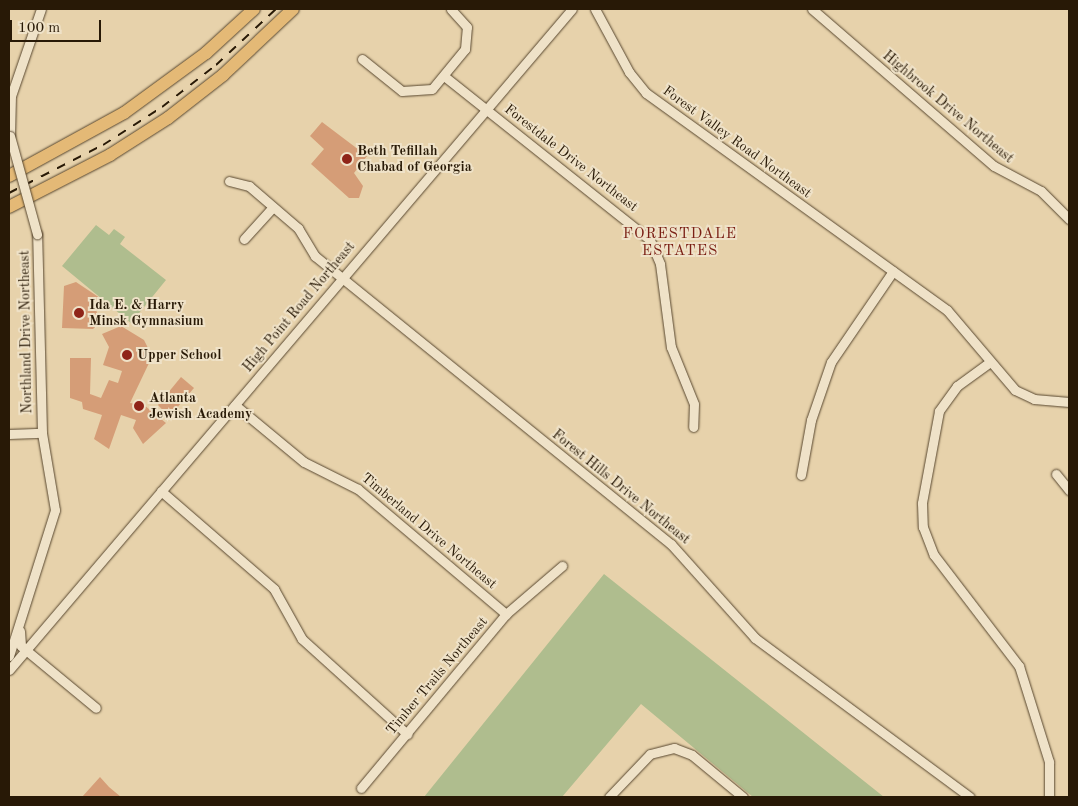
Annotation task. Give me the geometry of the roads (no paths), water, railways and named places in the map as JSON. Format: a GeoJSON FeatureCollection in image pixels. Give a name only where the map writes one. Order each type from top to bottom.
{"type":"FeatureCollection","features":[{"type":"Feature","properties":{"kind":"highway"},"geometry":{"type":"LineString","coordinates":[[9,176],[131,109],[206,53],[254,9]]}},
{"type":"Feature","properties":{"kind":"highway"},"geometry":{"type":"LineString","coordinates":[[9,207],[102,159],[168,118],[223,75],[293,9]]}},
{"type":"Feature","properties":{"kind":"street","name":"Northland Drive Northeast"},"geometry":{"type":"LineString","coordinates":[[9,656],[20,628],[55,510],[42,433],[37,234],[10,136],[11,96],[42,9]]}},
{"type":"Feature","properties":{"kind":"street"},"geometry":{"type":"LineString","coordinates":[[362,59],[394,87],[412,94],[432,90],[466,49],[468,38],[462,18],[451,9]]}},
{"type":"Feature","properties":{"kind":"street","name":"High Point Road Northeast"},"geometry":{"type":"LineString","coordinates":[[9,670],[572,9]]}},
{"type":"Feature","properties":{"kind":"street","name":"Forest Valley Road Northeast"},"geometry":{"type":"LineString","coordinates":[[595,9],[629,72],[646,93],[958,319],[1007,383],[1025,396],[1069,402]]}},
{"type":"Feature","properties":{"kind":"street","name":"Highbrook Drive Northeast"},"geometry":{"type":"LineString","coordinates":[[812,9],[994,166],[1041,191],[1069,219]]}},
{"type":"Feature","properties":{"kind":"street","name":"Forestdale Drive Northeast"},"geometry":{"type":"LineString","coordinates":[[444,76],[650,240],[660,264],[671,347],[694,404],[693,427]]}},
{"type":"Feature","properties":{"kind":"street","name":"Forest Hills Drive Northeast"},"geometry":{"type":"LineString","coordinates":[[229,181],[248,186],[298,228],[315,256],[342,279],[671,544],[755,638],[970,797]]}},
{"type":"Feature","properties":{"kind":"street"},"geometry":{"type":"LineString","coordinates":[[244,239],[273,207]]}},
{"type":"Feature","properties":{"kind":"street"},"geometry":{"type":"LineString","coordinates":[[800,475],[812,420],[831,362],[892,272]]}},
{"type":"Feature","properties":{"kind":"street"},"geometry":{"type":"LineString","coordinates":[[990,362],[957,386],[939,411],[922,503],[923,527],[934,555],[1019,666],[1049,762],[1049,797]]}},
{"type":"Feature","properties":{"kind":"street","name":"Timberland Drive Northeast"},"geometry":{"type":"LineString","coordinates":[[234,404],[304,462],[358,489],[506,614]]}},
{"type":"Feature","properties":{"kind":"street"},"geometry":{"type":"LineString","coordinates":[[9,434],[42,433]]}},
{"type":"Feature","properties":{"kind":"street"},"geometry":{"type":"LineString","coordinates":[[1056,474],[1069,490]]}},
{"type":"Feature","properties":{"kind":"street"},"geometry":{"type":"LineString","coordinates":[[161,491],[274,589],[302,639],[407,734]]}},
{"type":"Feature","properties":{"kind":"street","name":"Timber Trails Northeast"},"geometry":{"type":"LineString","coordinates":[[361,788],[506,614],[562,566]]}},
{"type":"Feature","properties":{"kind":"street"},"geometry":{"type":"LineString","coordinates":[[20,628],[21,646],[96,708]]}},
{"type":"Feature","properties":{"kind":"street"},"geometry":{"type":"LineString","coordinates":[[609,797],[650,754],[674,748],[692,755],[742,797]]}},
{"type":"Feature","properties":{"kind":"railway"},"geometry":{"type":"LineString","coordinates":[[9,193],[103,145],[162,107],[216,65],[276,9]]}},
{"type":"Feature","properties":{"kind":"place","name":"Beth Tefillah Chabad of Georgia"},"geometry":{"type":"Point","coordinates":[347,159]}},
{"type":"Feature","properties":{"kind":"place","name":"Ida E. & Harry Minsk Gymnasium"},"geometry":{"type":"Point","coordinates":[79,313]}},
{"type":"Feature","properties":{"kind":"place","name":"Upper School"},"geometry":{"type":"Point","coordinates":[127,355]}},
{"type":"Feature","properties":{"kind":"place","name":"Atlanta Jewish Academy"},"geometry":{"type":"Point","coordinates":[139,406]}},
{"type":"Feature","properties":{"kind":"district","name":"FORESTDALE ESTATES"},"geometry":{"type":"Point","coordinates":[680,242]}}]}
